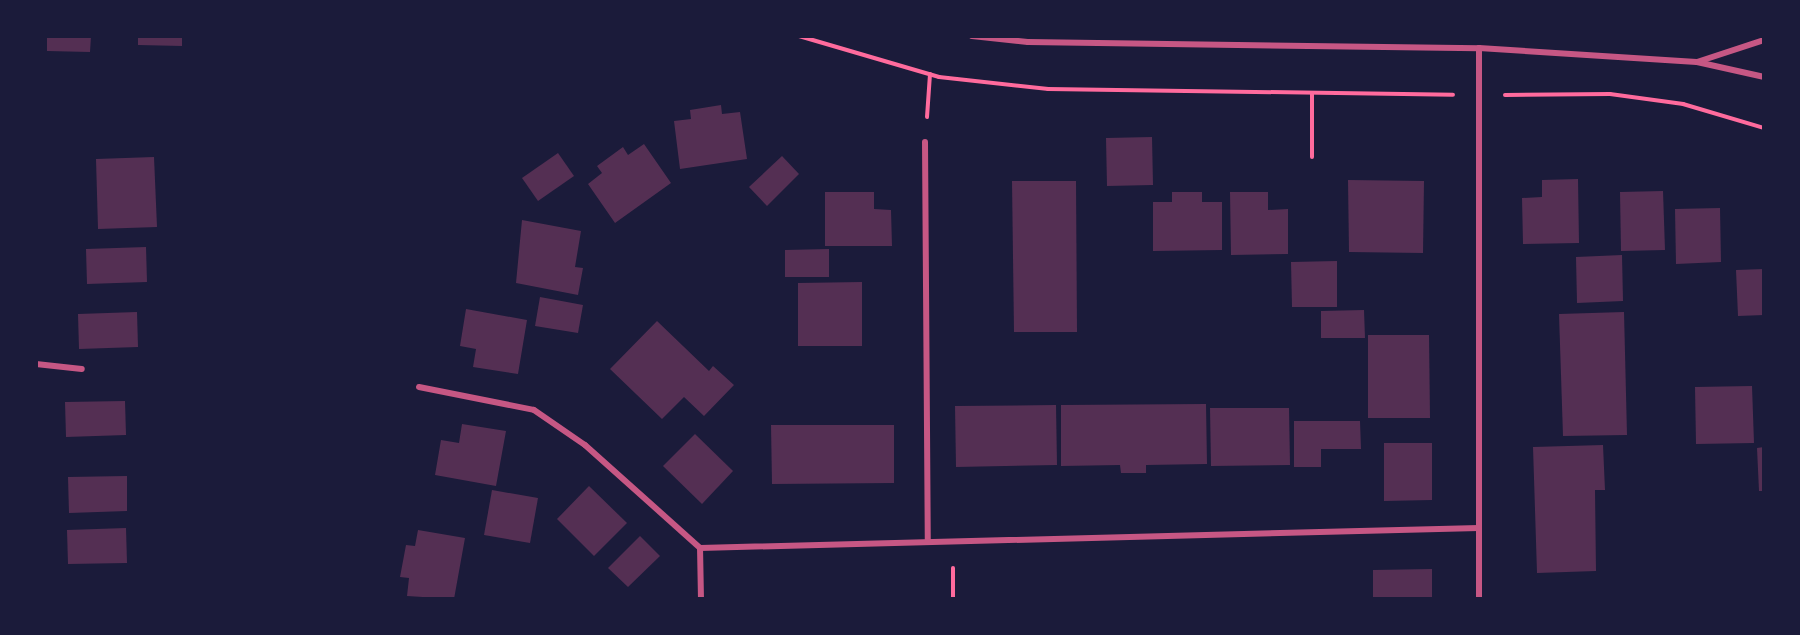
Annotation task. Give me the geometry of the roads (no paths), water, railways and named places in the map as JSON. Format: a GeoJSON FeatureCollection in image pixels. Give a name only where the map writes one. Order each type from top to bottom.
{"type":"FeatureCollection","features":[{"type":"Feature","properties":{"kind":"street"},"geometry":{"type":"LineString","coordinates":[[972,36],[1040,43],[1479,48],[1697,62],[1764,77]]}},
{"type":"Feature","properties":{"kind":"street"},"geometry":{"type":"LineString","coordinates":[[1697,62],[1764,40]]}},
{"type":"Feature","properties":{"kind":"street"},"geometry":{"type":"LineString","coordinates":[[1479,48],[1479,599]]}},
{"type":"Feature","properties":{"kind":"street"},"geometry":{"type":"LineString","coordinates":[[925,142],[928,541]]}},
{"type":"Feature","properties":{"kind":"street"},"geometry":{"type":"LineString","coordinates":[[36,364],[82,369]]}},
{"type":"Feature","properties":{"kind":"street"},"geometry":{"type":"LineString","coordinates":[[419,387],[534,410],[585,445],[700,548],[1479,528]]}},
{"type":"Feature","properties":{"kind":"street"},"geometry":{"type":"LineString","coordinates":[[700,548],[701,599]]}}]}
